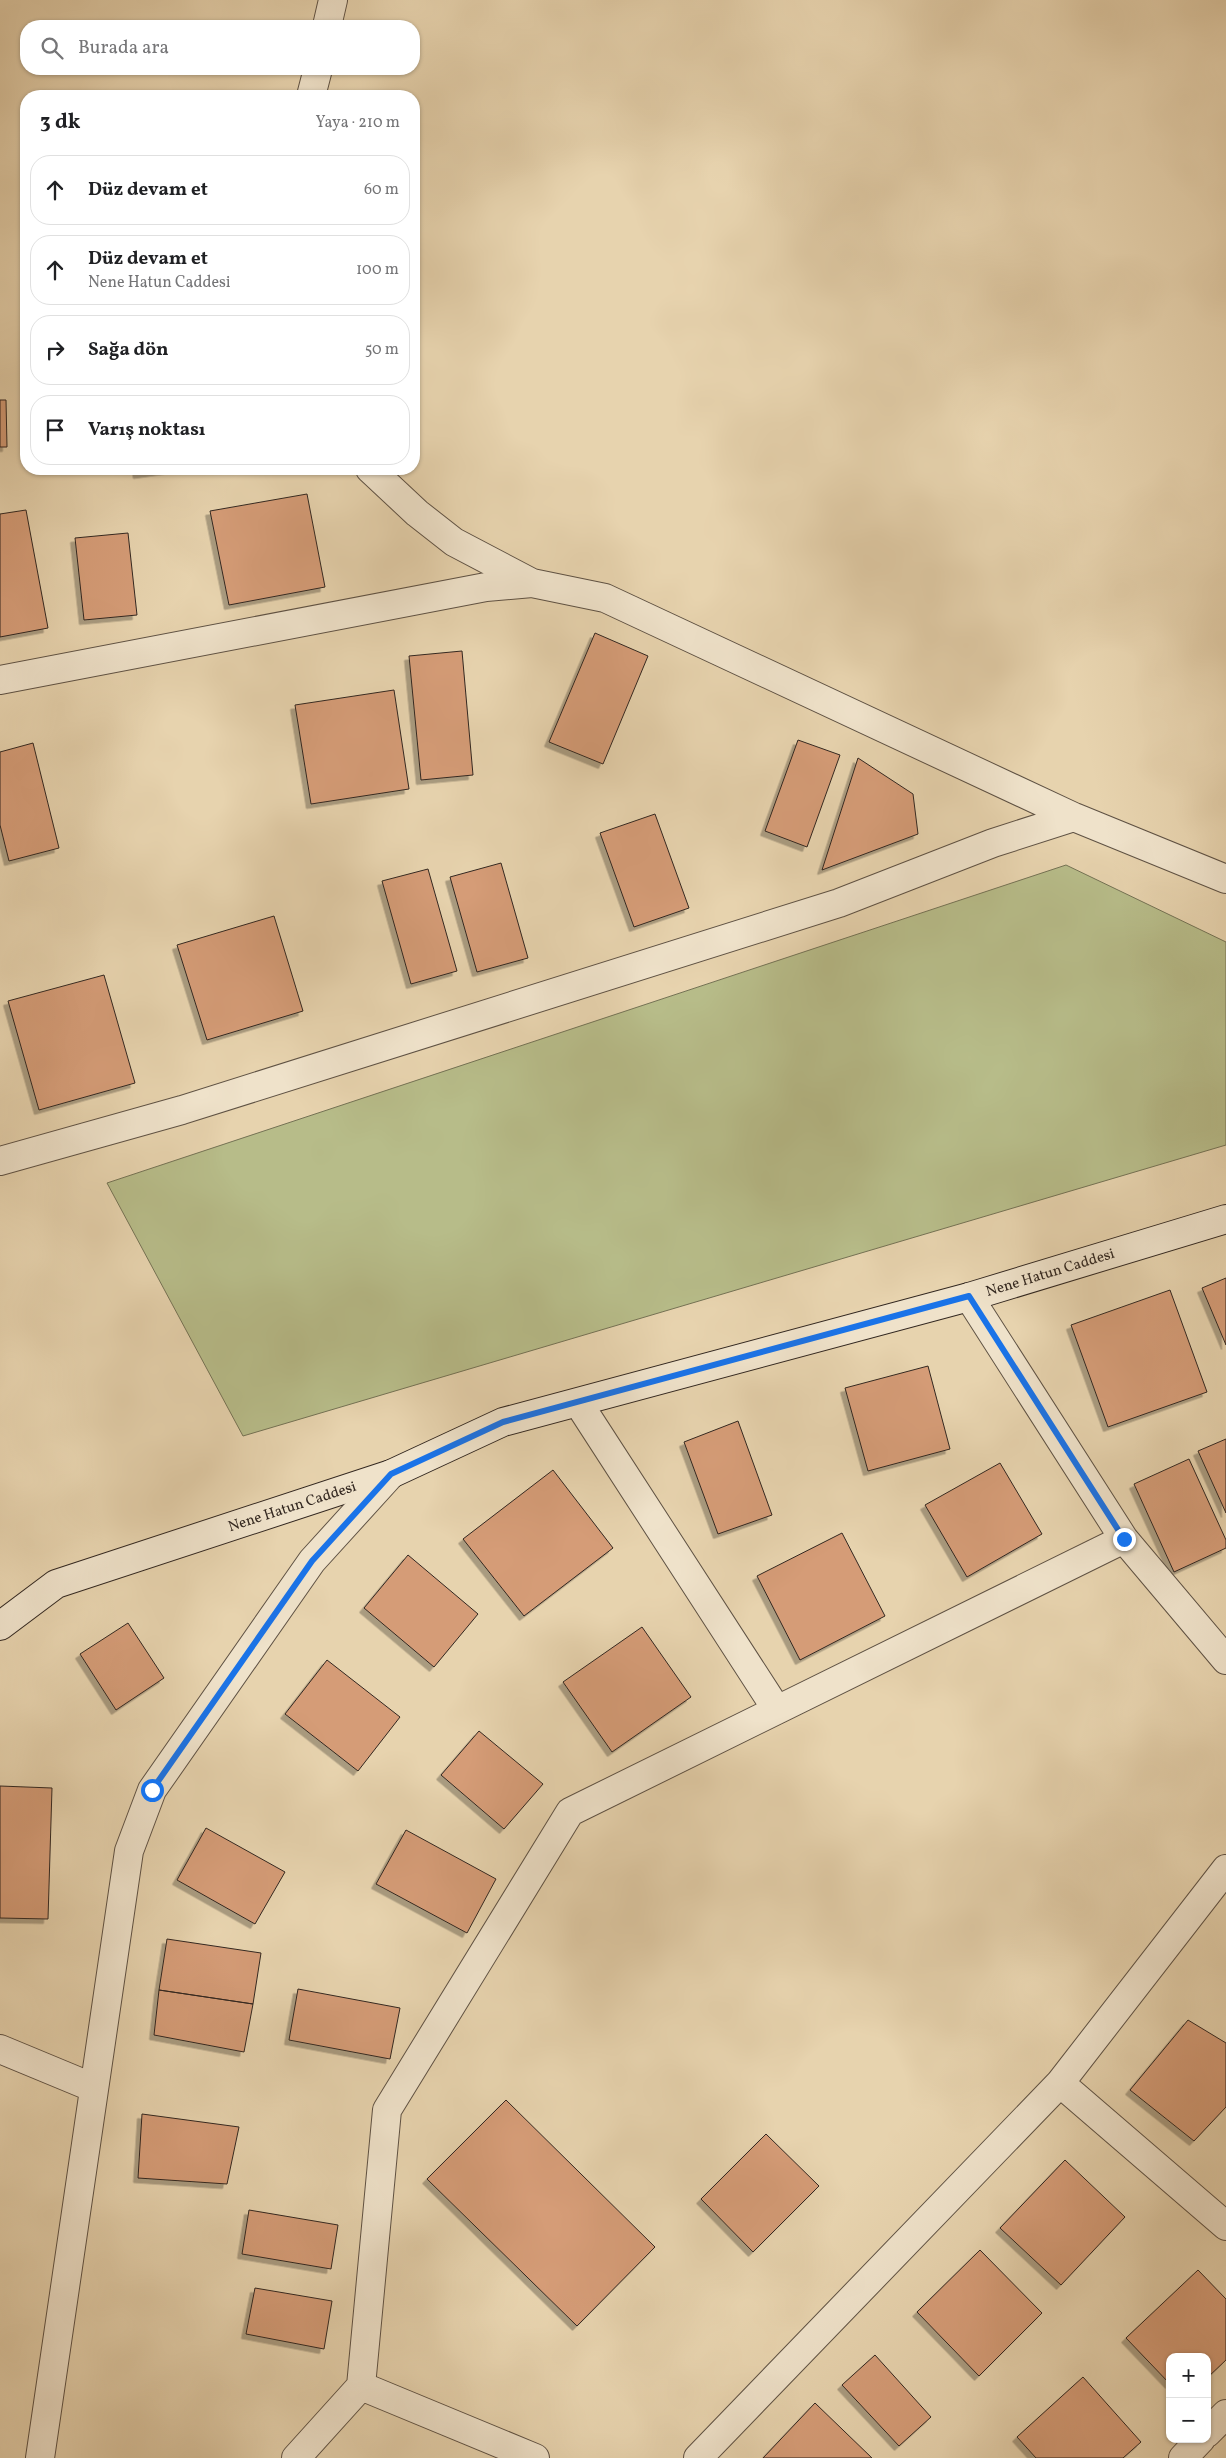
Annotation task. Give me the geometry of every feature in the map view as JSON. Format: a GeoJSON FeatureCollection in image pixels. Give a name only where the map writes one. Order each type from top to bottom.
{"type":"FeatureCollection","features":[{"type":"Feature","properties":{"kind":"street"},"geometry":{"type":"LineString","coordinates":[[328,20],[333,0]]}},
{"type":"Feature","properties":{"kind":"street"},"geometry":{"type":"LineString","coordinates":[[313,90],[317,75]]}},
{"type":"Feature","properties":{"kind":"street"},"geometry":{"type":"LineString","coordinates":[[376,475],[417,513],[454,542],[532,583],[605,598],[1074,817],[1226,880]]}},
{"type":"Feature","properties":{"kind":"street"},"geometry":{"type":"LineString","coordinates":[[0,680],[486,587],[532,583]]}},
{"type":"Feature","properties":{"kind":"street"},"geometry":{"type":"LineString","coordinates":[[0,1161],[182,1110],[839,903],[994,843],[1074,817]]}},
{"type":"Feature","properties":{"kind":"street","name":"Nene Hatun Caddesi"},"geometry":{"type":"LineString","coordinates":[[0,1626],[56,1584],[391,1474],[503,1422],[579,1404],[969,1296],[1226,1219]]}},
{"type":"Feature","properties":{"kind":"street"},"geometry":{"type":"LineString","coordinates":[[969,1296],[1124,1539],[1226,1660]]}},
{"type":"Feature","properties":{"kind":"street"},"geometry":{"type":"LineString","coordinates":[[579,1404],[777,1710]]}},
{"type":"Feature","properties":{"kind":"street"},"geometry":{"type":"LineString","coordinates":[[40,2458],[129,1851],[152,1790],[312,1561],[391,1474]]}},
{"type":"Feature","properties":{"kind":"street"},"geometry":{"type":"LineString","coordinates":[[296,2458],[361,2386],[387,2110],[570,1812],[1124,1539]]}},
{"type":"Feature","properties":{"kind":"street"},"geometry":{"type":"LineString","coordinates":[[698,2458],[1060,2083],[1226,1869]]}},
{"type":"Feature","properties":{"kind":"street"},"geometry":{"type":"LineString","coordinates":[[0,2049],[94,2088]]}},
{"type":"Feature","properties":{"kind":"street"},"geometry":{"type":"LineString","coordinates":[[1060,2083],[1226,2226]]}},
{"type":"Feature","properties":{"kind":"street"},"geometry":{"type":"LineString","coordinates":[[361,2386],[535,2458]]}},
{"type":"Feature","properties":{"kind":"street"},"geometry":{"type":"LineString","coordinates":[[1211,2429],[1226,2414]]}},
{"type":"Feature","properties":{"kind":"street"},"geometry":{"type":"LineString","coordinates":[[1182,2458],[1197,2443]]}},
{"type":"Feature","properties":{"kind":"green space"},"geometry":{"type":"Polygon","coordinates":[[[1066,865],[1226,942],[1226,1145],[243,1436],[107,1183],[1066,865]]]}},
{"type":"Feature","properties":{"kind":"building"},"geometry":{"type":"Polygon","coordinates":[[[0,400],[6,400],[7,447],[0,447],[0,400]]]}},
{"type":"Feature","properties":{"kind":"building"},"geometry":{"type":"Polygon","coordinates":[[[307,494],[325,587],[229,605],[210,511],[307,494]]]}},
{"type":"Feature","properties":{"kind":"building"},"geometry":{"type":"Polygon","coordinates":[[[26,510],[48,628],[0,637],[0,514],[26,510]]]}},
{"type":"Feature","properties":{"kind":"building"},"geometry":{"type":"Polygon","coordinates":[[[128,533],[137,615],[84,620],[75,538],[128,533]]]}},
{"type":"Feature","properties":{"kind":"building"},"geometry":{"type":"Polygon","coordinates":[[[595,633],[648,656],[603,764],[549,742],[595,633]]]}},
{"type":"Feature","properties":{"kind":"building"},"geometry":{"type":"Polygon","coordinates":[[[462,651],[473,775],[421,780],[409,656],[462,651]]]}},
{"type":"Feature","properties":{"kind":"building"},"geometry":{"type":"Polygon","coordinates":[[[394,690],[409,789],[311,804],[295,705],[394,690]]]}},
{"type":"Feature","properties":{"kind":"building"},"geometry":{"type":"Polygon","coordinates":[[[798,740],[840,755],[807,847],[765,831],[798,740]]]}},
{"type":"Feature","properties":{"kind":"building"},"geometry":{"type":"Polygon","coordinates":[[[33,743],[59,848],[9,861],[0,825],[0,752],[33,743]]]}},
{"type":"Feature","properties":{"kind":"building"},"geometry":{"type":"Polygon","coordinates":[[[858,758],[913,794],[918,834],[822,870],[858,758]]]}},
{"type":"Feature","properties":{"kind":"building"},"geometry":{"type":"Polygon","coordinates":[[[655,814],[689,908],[634,927],[600,833],[655,814]]]}},
{"type":"Feature","properties":{"kind":"building"},"geometry":{"type":"Polygon","coordinates":[[[501,863],[528,958],[477,972],[450,877],[501,863]]]}},
{"type":"Feature","properties":{"kind":"building"},"geometry":{"type":"Polygon","coordinates":[[[428,869],[457,971],[411,984],[382,881],[428,869]]]}},
{"type":"Feature","properties":{"kind":"building"},"geometry":{"type":"Polygon","coordinates":[[[274,916],[303,1011],[207,1040],[177,945],[274,916]]]}},
{"type":"Feature","properties":{"kind":"building"},"geometry":{"type":"Polygon","coordinates":[[[104,975],[135,1083],[39,1110],[8,1001],[104,975]]]}},
{"type":"Feature","properties":{"kind":"building"},"geometry":{"type":"Polygon","coordinates":[[[1226,1278],[1226,1345],[1202,1288],[1226,1278]]]}},
{"type":"Feature","properties":{"kind":"building"},"geometry":{"type":"Polygon","coordinates":[[[1170,1290],[1207,1392],[1108,1427],[1071,1325],[1170,1290]]]}},
{"type":"Feature","properties":{"kind":"building"},"geometry":{"type":"Polygon","coordinates":[[[928,1366],[950,1449],[868,1471],[845,1388],[928,1366]]]}},
{"type":"Feature","properties":{"kind":"building"},"geometry":{"type":"Polygon","coordinates":[[[738,1421],[772,1515],[718,1534],[684,1442],[738,1421]]]}},
{"type":"Feature","properties":{"kind":"building"},"geometry":{"type":"Polygon","coordinates":[[[1226,1439],[1226,1513],[1198,1451],[1226,1439]]]}},
{"type":"Feature","properties":{"kind":"building"},"geometry":{"type":"Polygon","coordinates":[[[1189,1459],[1226,1540],[1226,1548],[1174,1572],[1134,1484],[1189,1459]]]}},
{"type":"Feature","properties":{"kind":"building"},"geometry":{"type":"Polygon","coordinates":[[[1000,1463],[1042,1534],[967,1577],[925,1505],[1000,1463]]]}},
{"type":"Feature","properties":{"kind":"building"},"geometry":{"type":"Polygon","coordinates":[[[553,1470],[613,1548],[524,1616],[463,1539],[553,1470]]]}},
{"type":"Feature","properties":{"kind":"building"},"geometry":{"type":"Polygon","coordinates":[[[842,1533],[885,1616],[800,1660],[757,1576],[842,1533]]]}},
{"type":"Feature","properties":{"kind":"building"},"geometry":{"type":"Polygon","coordinates":[[[408,1555],[478,1614],[434,1667],[364,1608],[408,1555]]]}},
{"type":"Feature","properties":{"kind":"building"},"geometry":{"type":"Polygon","coordinates":[[[128,1623],[164,1678],[116,1710],[80,1654],[128,1623]]]}},
{"type":"Feature","properties":{"kind":"building"},"geometry":{"type":"Polygon","coordinates":[[[642,1627],[691,1697],[612,1752],[563,1682],[642,1627]]]}},
{"type":"Feature","properties":{"kind":"building"},"geometry":{"type":"Polygon","coordinates":[[[327,1660],[400,1717],[358,1771],[285,1714],[327,1660]]]}},
{"type":"Feature","properties":{"kind":"building"},"geometry":{"type":"Polygon","coordinates":[[[479,1731],[543,1784],[504,1829],[441,1775],[479,1731]]]}},
{"type":"Feature","properties":{"kind":"building"},"geometry":{"type":"Polygon","coordinates":[[[0,1786],[52,1788],[48,1919],[0,1918],[0,1786]]]}},
{"type":"Feature","properties":{"kind":"building"},"geometry":{"type":"Polygon","coordinates":[[[206,1828],[285,1872],[255,1924],[177,1880],[206,1828]]]}},
{"type":"Feature","properties":{"kind":"building"},"geometry":{"type":"Polygon","coordinates":[[[406,1830],[496,1879],[467,1933],[376,1884],[406,1830]]]}},
{"type":"Feature","properties":{"kind":"building"},"geometry":{"type":"Polygon","coordinates":[[[167,1939],[261,1953],[253,2004],[159,1990],[167,1939]]]}},
{"type":"Feature","properties":{"kind":"building"},"geometry":{"type":"Polygon","coordinates":[[[298,1989],[400,2008],[390,2059],[289,2040],[298,1989]]]}},
{"type":"Feature","properties":{"kind":"building"},"geometry":{"type":"Polygon","coordinates":[[[159,1990],[253,2004],[244,2052],[154,2035],[159,1990]]]}},
{"type":"Feature","properties":{"kind":"building"},"geometry":{"type":"Polygon","coordinates":[[[1188,2020],[1226,2043],[1226,2107],[1194,2141],[1130,2090],[1188,2020]]]}},
{"type":"Feature","properties":{"kind":"building"},"geometry":{"type":"Polygon","coordinates":[[[506,2100],[655,2247],[577,2326],[427,2179],[506,2100]]]}},
{"type":"Feature","properties":{"kind":"building"},"geometry":{"type":"Polygon","coordinates":[[[142,2114],[239,2127],[227,2184],[138,2178],[142,2114]]]}},
{"type":"Feature","properties":{"kind":"building"},"geometry":{"type":"Polygon","coordinates":[[[766,2134],[819,2186],[753,2252],[701,2199],[766,2134]]]}},
{"type":"Feature","properties":{"kind":"building"},"geometry":{"type":"Polygon","coordinates":[[[1065,2160],[1125,2217],[1061,2285],[1000,2228],[1065,2160]]]}},
{"type":"Feature","properties":{"kind":"building"},"geometry":{"type":"Polygon","coordinates":[[[249,2210],[338,2225],[331,2269],[242,2254],[249,2210]]]}},
{"type":"Feature","properties":{"kind":"building"},"geometry":{"type":"Polygon","coordinates":[[[980,2250],[1042,2313],[979,2376],[917,2312],[980,2250]]]}},
{"type":"Feature","properties":{"kind":"building"},"geometry":{"type":"Polygon","coordinates":[[[1198,2270],[1226,2299],[1226,2360],[1211,2374],[1211,2353],[1166,2353],[1166,2380],[1126,2338],[1198,2270]]]}},
{"type":"Feature","properties":{"kind":"building"},"geometry":{"type":"Polygon","coordinates":[[[255,2288],[332,2301],[324,2349],[246,2334],[255,2288]]]}},
{"type":"Feature","properties":{"kind":"building"},"geometry":{"type":"Polygon","coordinates":[[[875,2355],[931,2417],[899,2446],[842,2385],[875,2355]]]}},
{"type":"Feature","properties":{"kind":"building"},"geometry":{"type":"Polygon","coordinates":[[[1083,2377],[1141,2442],[1123,2458],[1036,2458],[1017,2437],[1083,2377]]]}},
{"type":"Feature","properties":{"kind":"building"},"geometry":{"type":"Polygon","coordinates":[[[815,2403],[872,2458],[763,2458],[815,2403]]]}},
{"type":"Feature","properties":{"kind":"route"},"geometry":{"type":"LineString","coordinates":[[152,1790],[312,1561],[391,1474],[503,1422],[579,1404],[969,1296],[1124,1539]]}}]}
